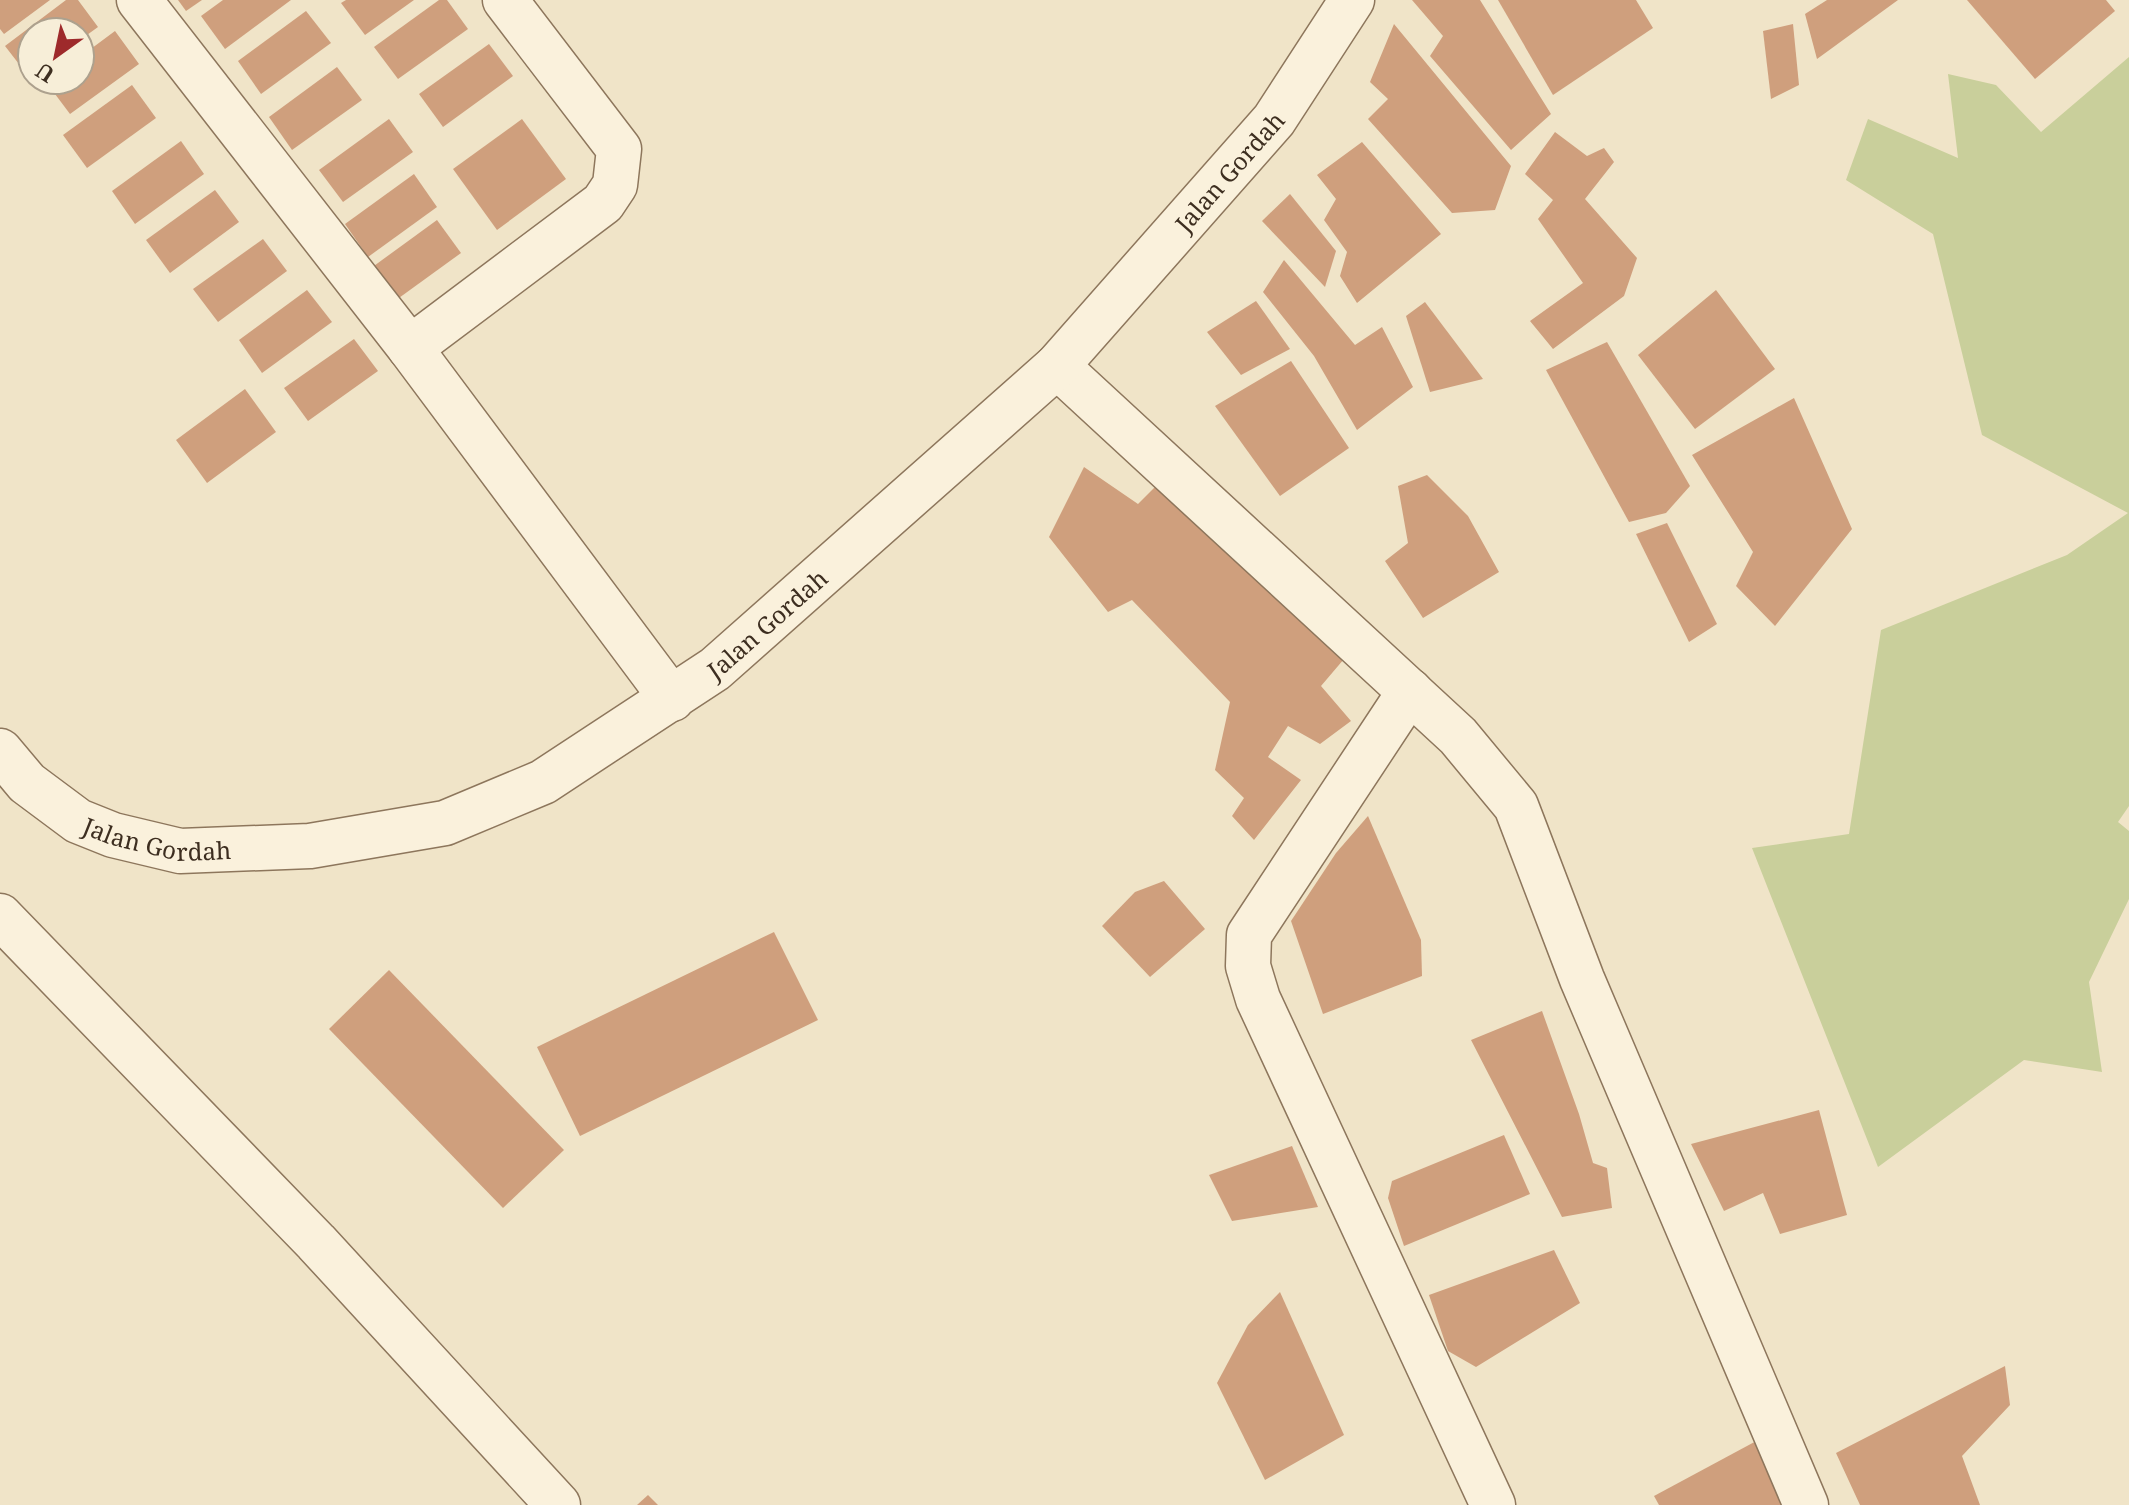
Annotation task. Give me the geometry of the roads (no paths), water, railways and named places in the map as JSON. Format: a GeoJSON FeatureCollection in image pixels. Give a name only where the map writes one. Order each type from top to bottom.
{"type":"FeatureCollection","features":[{"type":"Feature","properties":{"kind":"street"},"geometry":{"type":"LineString","coordinates":[[139,0],[410,348],[672,699]]}},
{"type":"Feature","properties":{"kind":"street"},"geometry":{"type":"LineString","coordinates":[[410,348],[588,217],[603,203],[617,177],[619,149],[505,0]]}},
{"type":"Feature","properties":{"kind":"street","name":"Jalan Gordah"},"geometry":{"type":"LineString","coordinates":[[0,751],[27,783],[78,821],[113,835],[180,851],[310,846],[445,823],[543,782],[715,669],[1057,366],[1274,120],[1352,0]]}},
{"type":"Feature","properties":{"kind":"street"},"geometry":{"type":"LineString","coordinates":[[1057,366],[1458,736],[1516,806],[1582,979],[1806,1505]]}},
{"type":"Feature","properties":{"kind":"street"},"geometry":{"type":"LineString","coordinates":[[1410,691],[1249,935],[1246,948],[1258,999],[1493,1505]]}},
{"type":"Feature","properties":{"kind":"street"},"geometry":{"type":"LineString","coordinates":[[0,916],[316,1242],[558,1505]]}}]}
